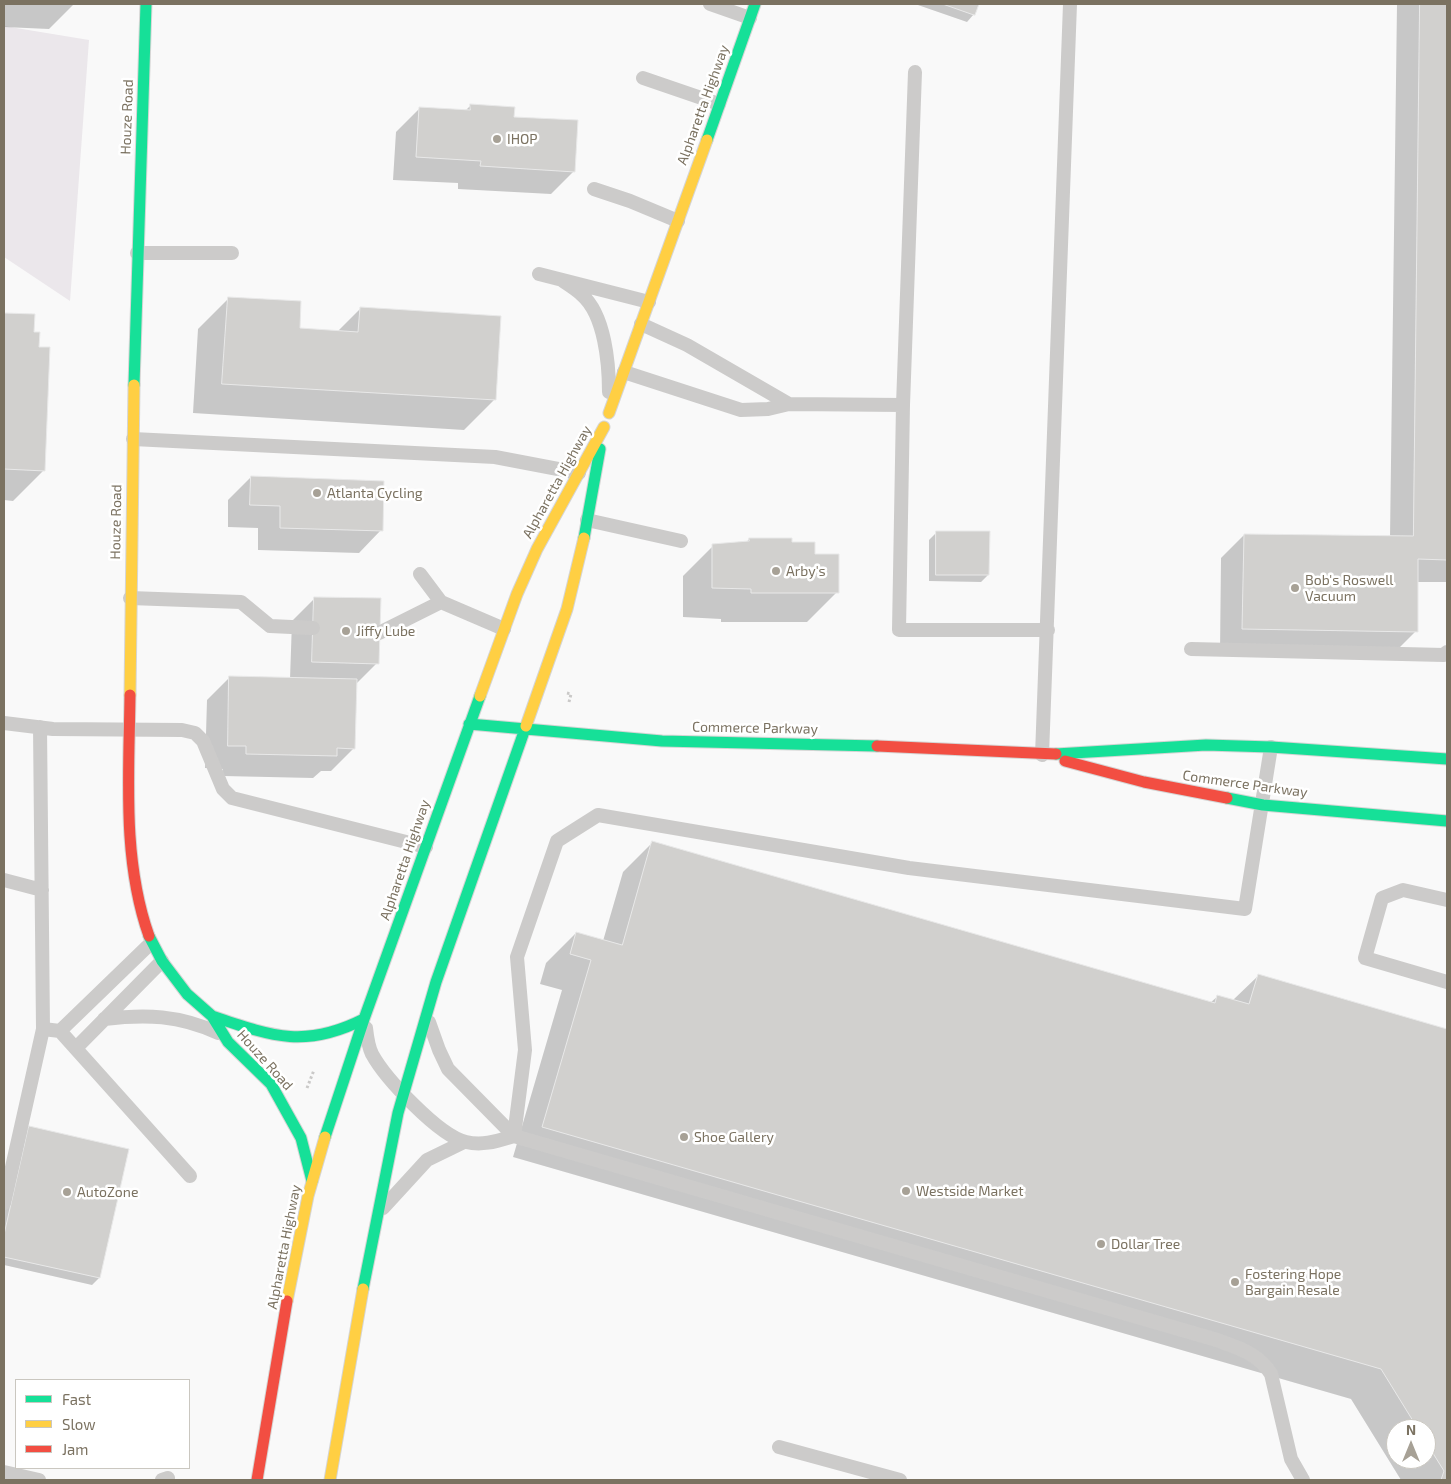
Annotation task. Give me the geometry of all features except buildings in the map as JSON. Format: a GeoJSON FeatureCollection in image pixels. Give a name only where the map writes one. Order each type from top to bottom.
{"type":"FeatureCollection","features":[{"type":"Feature","properties":{"kind":"main road","name":"Houze Road"},"geometry":{"type":"LineString","coordinates":[[146,4],[137,253],[130,598],[129,792],[134,884],[140,912],[151,943],[162,961],[187,994],[212,1016],[224,1036],[244,1059],[270,1084],[287,1108],[301,1138],[312,1182]]}},
{"type":"Feature","properties":{"kind":"main road","name":"Alpharetta Highway"},"geometry":{"type":"LineString","coordinates":[[609,413],[755,4]]}},
{"type":"Feature","properties":{"kind":"main road","name":"Alpharetta Highway"},"geometry":{"type":"LineString","coordinates":[[257,1480],[287,1303],[312,1182],[364,1019],[504,629],[537,549],[604,426],[587,520],[567,609],[523,729],[426,1012],[403,1094],[376,1216],[330,1480]]}},
{"type":"Feature","properties":{"kind":"main road","name":"Commerce Parkway"},"geometry":{"type":"LineString","coordinates":[[469,724],[662,741],[869,745],[1042,754],[1206,745],[1271,747],[1447,759]]}},
{"type":"Feature","properties":{"kind":"main road","name":"Commerce Parkway"},"geometry":{"type":"LineString","coordinates":[[1042,754],[1144,782],[1263,805],[1447,821]]}},
{"type":"Feature","properties":{"kind":"main road","name":"Houze Road"},"geometry":{"type":"LineString","coordinates":[[212,1016],[282,1038],[305,1039],[334,1033],[364,1019]]}},
{"type":"Feature","properties":{"kind":"lane"},"geometry":{"type":"LineString","coordinates":[[710,4],[750,18]]}},
{"type":"Feature","properties":{"kind":"lane"},"geometry":{"type":"LineString","coordinates":[[1042,754],[1070,4]]}},
{"type":"Feature","properties":{"kind":"lane"},"geometry":{"type":"LineString","coordinates":[[915,72],[903,405],[900,630],[1048,630]]}},
{"type":"Feature","properties":{"kind":"lane"},"geometry":{"type":"LineString","coordinates":[[642,78],[719,104]]}},
{"type":"Feature","properties":{"kind":"lane"},"geometry":{"type":"LineString","coordinates":[[594,190],[630,201],[678,221]]}},
{"type":"Feature","properties":{"kind":"lane"},"geometry":{"type":"LineString","coordinates":[[137,253],[232,253]]}},
{"type":"Feature","properties":{"kind":"lane"},"geometry":{"type":"LineString","coordinates":[[540,274],[649,302]]}},
{"type":"Feature","properties":{"kind":"lane"},"geometry":{"type":"LineString","coordinates":[[563,281],[584,296],[599,322],[605,346],[609,376],[609,413]]}},
{"type":"Feature","properties":{"kind":"lane"},"geometry":{"type":"LineString","coordinates":[[641,324],[687,345],[789,404]]}},
{"type":"Feature","properties":{"kind":"lane"},"geometry":{"type":"LineString","coordinates":[[624,372],[741,410],[768,409],[789,404],[903,405]]}},
{"type":"Feature","properties":{"kind":"lane"},"geometry":{"type":"LineString","coordinates":[[133,440],[495,457],[579,473]]}},
{"type":"Feature","properties":{"kind":"lane"},"geometry":{"type":"LineString","coordinates":[[587,520],[681,541]]}},
{"type":"Feature","properties":{"kind":"lane"},"geometry":{"type":"LineString","coordinates":[[420,574],[441,602],[504,629]]}},
{"type":"Feature","properties":{"kind":"lane"},"geometry":{"type":"LineString","coordinates":[[130,598],[241,602],[270,626],[313,628]]}},
{"type":"Feature","properties":{"kind":"lane"},"geometry":{"type":"LineString","coordinates":[[379,633],[441,602]]}},
{"type":"Feature","properties":{"kind":"lane"},"geometry":{"type":"LineString","coordinates":[[1191,649],[1444,655],[1447,652]]}},
{"type":"Feature","properties":{"kind":"lane"},"geometry":{"type":"LineString","coordinates":[[4,723],[40,727],[182,730],[195,733],[203,741],[222,789],[232,798],[426,847]]}},
{"type":"Feature","properties":{"kind":"lane"},"geometry":{"type":"LineString","coordinates":[[4,1203],[43,1029],[40,727]]}},
{"type":"Feature","properties":{"kind":"lane"},"geometry":{"type":"LineString","coordinates":[[514,1136],[525,1050],[517,957],[557,841],[598,815],[909,868],[1244,909],[1263,805],[1271,747]]}},
{"type":"Feature","properties":{"kind":"lane"},"geometry":{"type":"LineString","coordinates":[[4,880],[42,890]]}},
{"type":"Feature","properties":{"kind":"lane"},"geometry":{"type":"LineString","coordinates":[[1447,900],[1403,890],[1382,898],[1365,958],[1447,982]]}},
{"type":"Feature","properties":{"kind":"lane"},"geometry":{"type":"LineString","coordinates":[[60,1031],[151,943]]}},
{"type":"Feature","properties":{"kind":"lane"},"geometry":{"type":"LineString","coordinates":[[76,1048],[162,961]]}},
{"type":"Feature","properties":{"kind":"lane"},"geometry":{"type":"LineString","coordinates":[[426,1012],[438,1050],[448,1069],[514,1136],[1217,1340],[1253,1354],[1264,1363],[1271,1374],[1291,1459],[1303,1480]]}},
{"type":"Feature","properties":{"kind":"lane"},"geometry":{"type":"LineString","coordinates":[[104,1020],[142,1015],[206,1027],[224,1036]]}},
{"type":"Feature","properties":{"kind":"lane"},"geometry":{"type":"LineString","coordinates":[[364,1019],[372,1054],[403,1094],[433,1122],[464,1142],[488,1144],[514,1136]]}},
{"type":"Feature","properties":{"kind":"lane"},"geometry":{"type":"LineString","coordinates":[[43,1029],[60,1031],[190,1176]]}},
{"type":"Feature","properties":{"kind":"lane"},"geometry":{"type":"LineString","coordinates":[[4,1136],[18,1140]]}},
{"type":"Feature","properties":{"kind":"lane"},"geometry":{"type":"LineString","coordinates":[[376,1216],[427,1160],[464,1142]]}},
{"type":"Feature","properties":{"kind":"lane"},"geometry":{"type":"LineString","coordinates":[[779,1447],[900,1480]]}},
{"type":"Feature","properties":{"kind":"lane"},"geometry":{"type":"LineString","coordinates":[[4,1472],[39,1480]]}},
{"type":"Feature","properties":{"kind":"path"},"geometry":{"type":"LineString","coordinates":[[569,702],[571,694]]}},
{"type":"Feature","properties":{"kind":"shaded area"},"geometry":{"type":"Polygon","coordinates":[[[4,26],[89,40],[70,301],[4,257],[4,26]]]}},
{"type":"Feature","properties":{"kind":"traffic: fast"},"geometry":{"type":"LineString","coordinates":[[134,385],[146,4]]}},
{"type":"Feature","properties":{"kind":"traffic: fast"},"geometry":{"type":"LineString","coordinates":[[707,140],[755,4]]}},
{"type":"Feature","properties":{"kind":"traffic: fast"},"geometry":{"type":"LineString","coordinates":[[584,538],[600,449]]}},
{"type":"Feature","properties":{"kind":"traffic: fast"},"geometry":{"type":"LineString","coordinates":[[325,1137],[364,1019],[480,696]]}},
{"type":"Feature","properties":{"kind":"traffic: fast"},"geometry":{"type":"LineString","coordinates":[[469,724],[662,741],[877,746]]}},
{"type":"Feature","properties":{"kind":"traffic: fast"},"geometry":{"type":"LineString","coordinates":[[363,1289],[398,1113],[436,982],[526,726]]}},
{"type":"Feature","properties":{"kind":"traffic: fast"},"geometry":{"type":"LineString","coordinates":[[1056,754],[1206,745],[1271,747],[1447,759]]}},
{"type":"Feature","properties":{"kind":"traffic: fast"},"geometry":{"type":"LineString","coordinates":[[1227,798],[1263,805],[1447,821]]}},
{"type":"Feature","properties":{"kind":"traffic: fast"},"geometry":{"type":"LineString","coordinates":[[149,936],[162,961],[187,994],[212,1016],[228,1042],[271,1084],[301,1138],[312,1181]]}},
{"type":"Feature","properties":{"kind":"traffic: fast"},"geometry":{"type":"LineString","coordinates":[[212,1016],[270,1034],[306,1037],[324,1034],[364,1019]]}},
{"type":"Feature","properties":{"kind":"traffic: slow"},"geometry":{"type":"LineString","coordinates":[[609,413],[707,140]]}},
{"type":"Feature","properties":{"kind":"traffic: slow"},"geometry":{"type":"LineString","coordinates":[[130,695],[134,385]]}},
{"type":"Feature","properties":{"kind":"traffic: slow"},"geometry":{"type":"LineString","coordinates":[[480,696],[517,594],[537,549],[604,427]]}},
{"type":"Feature","properties":{"kind":"traffic: slow"},"geometry":{"type":"LineString","coordinates":[[526,726],[567,609],[584,538]]}},
{"type":"Feature","properties":{"kind":"traffic: slow"},"geometry":{"type":"LineString","coordinates":[[287,1301],[308,1196],[325,1137]]}},
{"type":"Feature","properties":{"kind":"traffic: slow"},"geometry":{"type":"LineString","coordinates":[[330,1480],[363,1289]]}},
{"type":"Feature","properties":{"kind":"traffic: jam"},"geometry":{"type":"LineString","coordinates":[[130,695],[128,786],[131,847],[134,878],[149,936]]}},
{"type":"Feature","properties":{"kind":"traffic: jam"},"geometry":{"type":"LineString","coordinates":[[877,746],[1056,754]]}},
{"type":"Feature","properties":{"kind":"traffic: jam"},"geometry":{"type":"LineString","coordinates":[[1065,761],[1144,782],[1227,798]]}},
{"type":"Feature","properties":{"kind":"traffic: jam"},"geometry":{"type":"LineString","coordinates":[[257,1480],[287,1301]]}},
{"type":"Feature","properties":{"kind":"place","name":"IHOP"},"geometry":{"type":"Point","coordinates":[497,139]}},
{"type":"Feature","properties":{"kind":"place","name":"Atlanta Cycling"},"geometry":{"type":"Point","coordinates":[317,493]}},
{"type":"Feature","properties":{"kind":"place","name":"Arby's"},"geometry":{"type":"Point","coordinates":[776,571]}},
{"type":"Feature","properties":{"kind":"place","name":"Bob's Roswell Vacuum"},"geometry":{"type":"Point","coordinates":[1295,588]}},
{"type":"Feature","properties":{"kind":"place","name":"Jiffy Lube"},"geometry":{"type":"Point","coordinates":[346,631]}},
{"type":"Feature","properties":{"kind":"place","name":"Shoe Gallery"},"geometry":{"type":"Point","coordinates":[684,1137]}},
{"type":"Feature","properties":{"kind":"place","name":"Westside Market"},"geometry":{"type":"Point","coordinates":[906,1191]}},
{"type":"Feature","properties":{"kind":"place","name":"AutoZone"},"geometry":{"type":"Point","coordinates":[67,1192]}},
{"type":"Feature","properties":{"kind":"place","name":"Dollar Tree"},"geometry":{"type":"Point","coordinates":[1101,1244]}},
{"type":"Feature","properties":{"kind":"place","name":"Fostering Hope Bargain Resale"},"geometry":{"type":"Point","coordinates":[1235,1282]}}]}
